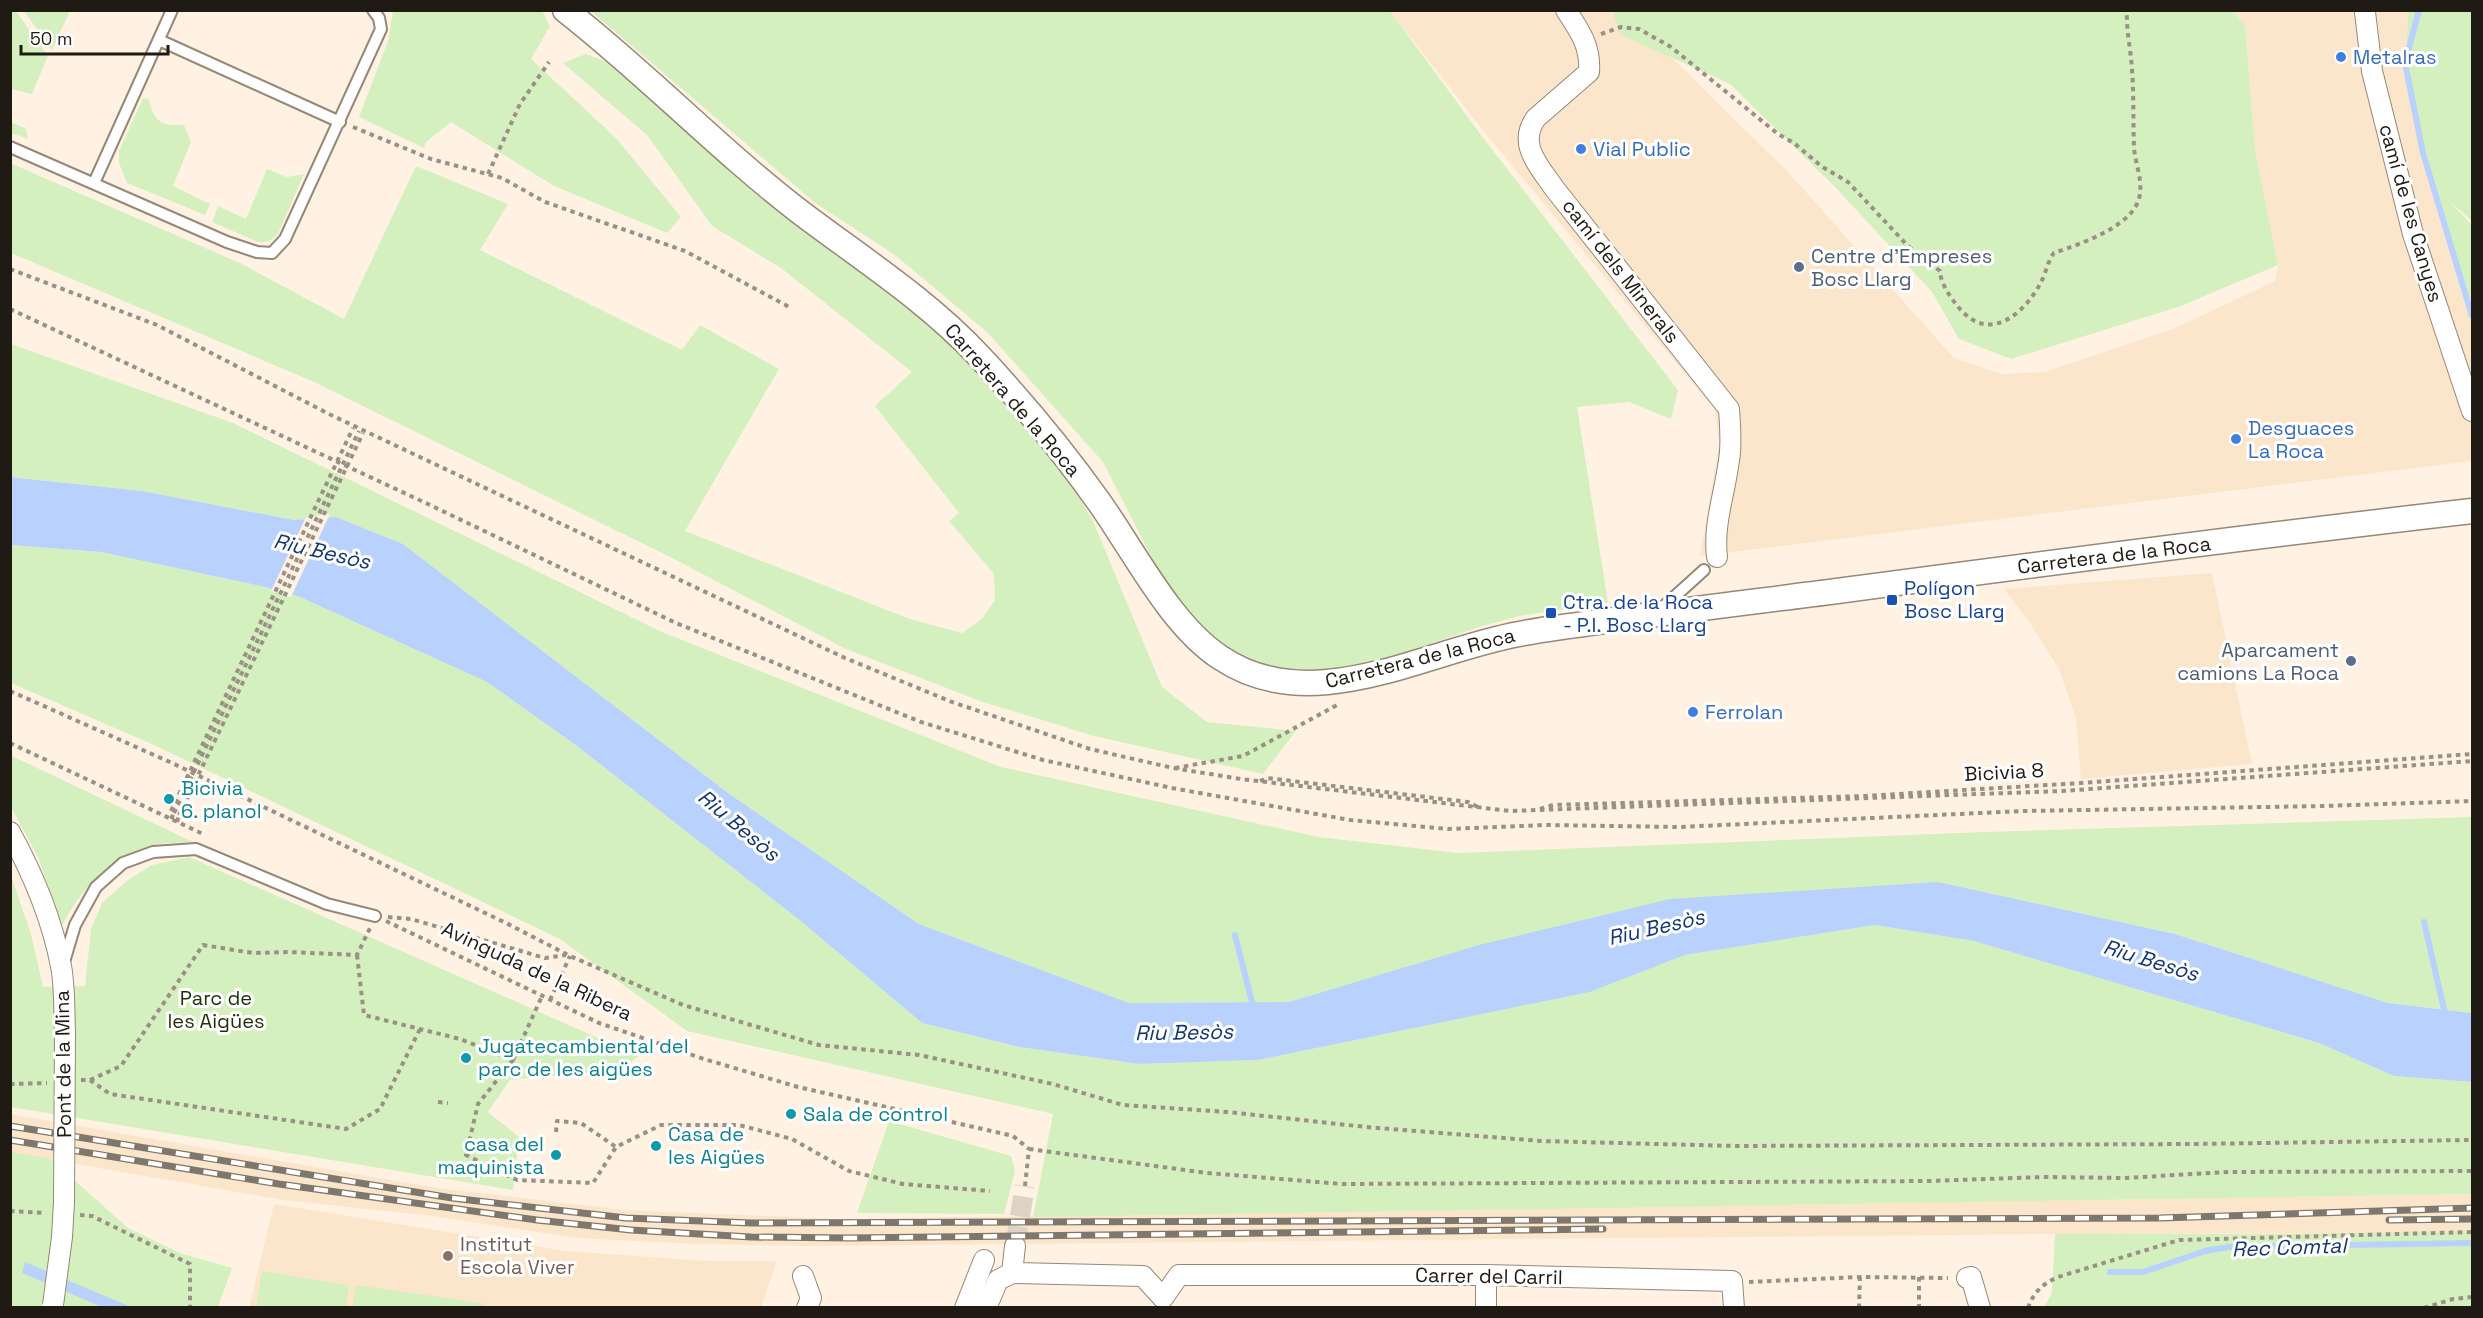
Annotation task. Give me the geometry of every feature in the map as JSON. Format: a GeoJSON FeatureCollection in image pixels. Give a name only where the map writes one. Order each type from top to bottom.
{"type":"FeatureCollection","features":[{"type":"Feature","properties":{"kind":"street","name":"Carretera de la Roca"},"geometry":{"type":"LineString","coordinates":[[565,10],[800,212],[935,312],[978,355],[1059,448],[1099,502],[1174,613],[1195,636],[1222,659],[1248,673],[1269,680],[1313,684],[1393,669],[1515,634],[1656,614],[2472,511]]}},
{"type":"Feature","properties":{"kind":"street"},"geometry":{"type":"LineString","coordinates":[[1566,10],[1587,46]]}},
{"type":"Feature","properties":{"kind":"street","name":"camí de les Canyes"},"geometry":{"type":"LineString","coordinates":[[2365,12],[2372,71],[2410,222],[2472,411]]}},
{"type":"Feature","properties":{"kind":"street","name":"camí dels Minerals"},"geometry":{"type":"LineString","coordinates":[[1587,46],[1591,56],[1589,72],[1536,118],[1531,126],[1528,139],[1530,154],[1554,188],[1729,409],[1730,460],[1711,564]]}},
{"type":"Feature","properties":{"kind":"street","name":"Pont de la Mina"},"geometry":{"type":"LineString","coordinates":[[10,832],[38,888],[51,924],[62,968],[65,1032],[64,1202],[62,1237],[52,1307]]}},
{"type":"Feature","properties":{"kind":"street"},"geometry":{"type":"LineString","coordinates":[[986,1308],[1005,1276],[1015,1246]]}},
{"type":"Feature","properties":{"kind":"street"},"geometry":{"type":"LineString","coordinates":[[965,1308],[984,1260]]}},
{"type":"Feature","properties":{"kind":"street","name":"Carrer del Carril"},"geometry":{"type":"LineString","coordinates":[[1005,1276],[1143,1276],[1163,1303],[1179,1275],[1486,1275],[1732,1281]]}},
{"type":"Feature","properties":{"kind":"street"},"geometry":{"type":"LineString","coordinates":[[1486,1275],[1486,1308]]}},
{"type":"Feature","properties":{"kind":"street"},"geometry":{"type":"LineString","coordinates":[[802,1276],[811,1298],[807,1308]]}},
{"type":"Feature","properties":{"kind":"street"},"geometry":{"type":"LineString","coordinates":[[1967,1278],[1971,1278],[1980,1308]]}},
{"type":"Feature","properties":{"kind":"street"},"geometry":{"type":"LineString","coordinates":[[1732,1281],[1734,1308]]}},
{"type":"Feature","properties":{"kind":"lane"},"geometry":{"type":"LineString","coordinates":[[93,183],[172,10]]}},
{"type":"Feature","properties":{"kind":"lane"},"geometry":{"type":"LineString","coordinates":[[10,147],[227,242],[257,252],[272,253],[285,239],[381,29],[379,18],[373,10]]}},
{"type":"Feature","properties":{"kind":"lane"},"geometry":{"type":"LineString","coordinates":[[159,40],[340,122]]}},
{"type":"Feature","properties":{"kind":"lane"},"geometry":{"type":"LineString","coordinates":[[1656,614],[1711,564]]}},
{"type":"Feature","properties":{"kind":"lane"},"geometry":{"type":"LineString","coordinates":[[62,968],[75,925],[96,888],[123,863],[153,852],[196,849],[327,904],[375,916]]}},
{"type":"Feature","properties":{"kind":"path"},"geometry":{"type":"LineString","coordinates":[[1587,46],[1601,34],[1627,27],[1640,29],[1671,47],[1778,134],[1794,143],[1821,166],[1848,182],[1908,246],[1940,271],[1940,277],[1950,297],[1971,320],[1993,325],[2000,324],[2031,302],[2054,253],[2109,232],[2139,199],[2140,177],[2134,148],[2134,102],[2126,24],[2127,10]]}},
{"type":"Feature","properties":{"kind":"path"},"geometry":{"type":"LineString","coordinates":[[487,174],[520,104],[549,62]]}},
{"type":"Feature","properties":{"kind":"path"},"geometry":{"type":"LineString","coordinates":[[340,122],[431,159],[502,178],[545,202],[685,251],[791,308]]}},
{"type":"Feature","properties":{"kind":"path"},"geometry":{"type":"LineString","coordinates":[[10,269],[157,325],[362,431],[845,658],[952,702],[1090,749],[1173,768],[1258,781],[1267,778],[1444,799],[1467,802],[1481,808],[1536,810],[2062,791],[2472,761]]}},
{"type":"Feature","properties":{"kind":"path"},"geometry":{"type":"LineString","coordinates":[[10,309],[430,505],[676,623],[921,722],[1043,760],[1172,788],[1350,820],[1448,829],[1546,825],[1679,826],[2023,811],[2472,801]]}},
{"type":"Feature","properties":{"kind":"path"},"geometry":{"type":"LineString","coordinates":[[172,812],[354,427]]}},
{"type":"Feature","properties":{"kind":"path"},"geometry":{"type":"LineString","coordinates":[[169,818],[362,431]]}},
{"type":"Feature","properties":{"kind":"path"},"geometry":{"type":"LineString","coordinates":[[177,822],[362,431]]}},
{"type":"Feature","properties":{"kind":"path"},"geometry":{"type":"LineString","coordinates":[[10,691],[172,763],[568,955],[683,1005],[819,1045],[919,1055],[1053,1084],[1123,1105],[1228,1112],[1366,1127],[1540,1141],[1760,1146],[2472,1140]]}},
{"type":"Feature","properties":{"kind":"path"},"geometry":{"type":"LineString","coordinates":[[1173,768],[1243,756],[1343,702]]}},
{"type":"Feature","properties":{"kind":"path"},"geometry":{"type":"LineString","coordinates":[[10,743],[208,837]]}},
{"type":"Feature","properties":{"kind":"path","name":"Bicivia 8"},"geometry":{"type":"LineString","coordinates":[[1536,810],[1553,805],[1864,796],[2081,783],[2472,754]]}},
{"type":"Feature","properties":{"kind":"path"},"geometry":{"type":"LineString","coordinates":[[513,1060],[460,1039],[364,1015],[357,954],[375,916],[411,919],[545,958],[568,955]]}},
{"type":"Feature","properties":{"kind":"path","name":"Avinguda de la Ribera"},"geometry":{"type":"LineString","coordinates":[[375,916],[599,1023],[704,1059],[798,1087],[1013,1136],[1029,1149]]}},
{"type":"Feature","properties":{"kind":"path"},"geometry":{"type":"LineString","coordinates":[[79,1080],[90,1080],[122,1066],[203,945],[253,953],[357,954]]}},
{"type":"Feature","properties":{"kind":"path"},"geometry":{"type":"LineString","coordinates":[[550,1000],[568,955]]}},
{"type":"Feature","properties":{"kind":"path"},"geometry":{"type":"LineString","coordinates":[[542,996],[513,1060],[478,1104],[466,1155],[517,1180],[593,1184],[616,1148],[662,1125],[739,1125],[792,1139],[849,1171],[903,1184],[990,1191]]}},
{"type":"Feature","properties":{"kind":"path"},"geometry":{"type":"LineString","coordinates":[[90,1080],[110,1094],[346,1130],[381,1109],[420,1029]]}},
{"type":"Feature","properties":{"kind":"path"},"geometry":{"type":"LineString","coordinates":[[10,1084],[57,1083]]}},
{"type":"Feature","properties":{"kind":"path"},"geometry":{"type":"LineString","coordinates":[[438,1102],[448,1103]]}},
{"type":"Feature","properties":{"kind":"path"},"geometry":{"type":"LineString","coordinates":[[556,1132],[557,1121],[581,1123],[616,1148]]}},
{"type":"Feature","properties":{"kind":"path"},"geometry":{"type":"LineString","coordinates":[[1025,1186],[1029,1149],[1207,1173],[1342,1184],[1929,1181],[2043,1177],[2124,1178],[2228,1172],[2472,1171]]}},
{"type":"Feature","properties":{"kind":"path"},"geometry":{"type":"LineString","coordinates":[[10,1211],[57,1214]]}},
{"type":"Feature","properties":{"kind":"path"},"geometry":{"type":"LineString","coordinates":[[69,1215],[92,1216],[190,1264],[190,1308]]}},
{"type":"Feature","properties":{"kind":"path"},"geometry":{"type":"LineString","coordinates":[[2028,1308],[2031,1297],[2041,1285],[2058,1277],[2179,1240],[2472,1232]]}},
{"type":"Feature","properties":{"kind":"path"},"geometry":{"type":"LineString","coordinates":[[1859,1308],[1860,1277]]}},
{"type":"Feature","properties":{"kind":"path"},"geometry":{"type":"LineString","coordinates":[[1732,1281],[1860,1277],[1967,1278]]}},
{"type":"Feature","properties":{"kind":"path"},"geometry":{"type":"LineString","coordinates":[[1919,1277],[1919,1308]]}},
{"type":"Feature","properties":{"kind":"path"},"geometry":{"type":"LineString","coordinates":[[2424,1308],[2453,1299],[2472,1297]]}},
{"type":"Feature","properties":{"kind":"shaded area"},"geometry":{"type":"Polygon","coordinates":[[[1390,11],[1616,11],[1655,41],[1789,173],[1954,358],[2001,374],[2045,372],[2175,328],[2275,281],[2278,265],[2255,150],[2245,24],[2232,11],[2408,11],[2405,82],[2472,317],[2472,461],[1700,556],[1719,444],[1715,410],[1482,129],[1390,11]]]}},
{"type":"Feature","properties":{"kind":"shaded area"},"geometry":{"type":"Polygon","coordinates":[[[2212,573],[2252,764],[2081,779],[2076,719],[2059,669],[2030,623],[2004,589],[2212,573]]]}},
{"type":"Feature","properties":{"kind":"shaded area"},"geometry":{"type":"Polygon","coordinates":[[[10,1114],[437,1188],[625,1210],[842,1219],[2472,1194],[2472,1233],[2055,1234],[809,1246],[697,1244],[576,1238],[432,1216],[283,1200],[11,1153],[10,1114]]]}},
{"type":"Feature","properties":{"kind":"shaded area","name":"Institut Escola Viver"},"geometry":{"type":"Polygon","coordinates":[[[274,1204],[565,1251],[707,1261],[777,1261],[761,1307],[249,1308],[274,1204]]]}},
{"type":"Feature","properties":{"kind":"green space"},"geometry":{"type":"Polygon","coordinates":[[[11,10],[16,11],[48,56],[32,94],[11,89],[11,10]]]}},
{"type":"Feature","properties":{"kind":"green space"},"geometry":{"type":"Polygon","coordinates":[[[24,11],[70,11],[52,50],[24,11]]]}},
{"type":"Feature","properties":{"kind":"green space"},"geometry":{"type":"Polygon","coordinates":[[[393,11],[542,11],[550,26],[531,59],[616,138],[681,217],[667,233],[554,186],[451,122],[426,142],[424,148],[359,117],[388,41],[393,11]]]}},
{"type":"Feature","properties":{"kind":"green space"},"geometry":{"type":"Polygon","coordinates":[[[591,11],[1390,11],[1484,139],[1678,390],[1671,419],[1629,402],[1577,407],[1608,603],[1519,616],[1479,627],[1366,666],[1269,684],[1234,679],[1204,660],[1103,462],[987,332],[895,255],[815,203],[591,11]]]}},
{"type":"Feature","properties":{"kind":"green space"},"geometry":{"type":"Polygon","coordinates":[[[1613,11],[2232,11],[2245,24],[2255,150],[2278,265],[2181,306],[2011,359],[1959,339],[1932,292],[1836,188],[1730,84],[1619,34],[1613,11]]]}},
{"type":"Feature","properties":{"kind":"green space"},"geometry":{"type":"Polygon","coordinates":[[[2408,11],[2472,11],[2472,221],[2447,199],[2472,225],[2472,317],[2405,82],[2408,11]]]}},
{"type":"Feature","properties":{"kind":"green space"},"geometry":{"type":"Polygon","coordinates":[[[586,54],[613,64],[781,213],[930,320],[1066,475],[1093,521],[1162,687],[1207,722],[1296,731],[1263,774],[1094,736],[980,701],[846,649],[670,557],[314,382],[11,253],[10,163],[242,264],[344,319],[416,166],[508,204],[480,250],[682,350],[700,325],[779,369],[685,531],[910,619],[962,633],[982,619],[995,600],[994,574],[949,521],[959,513],[875,406],[912,372],[781,268],[712,226],[647,135],[563,63],[586,54]]]}},
{"type":"Feature","properties":{"kind":"green space"},"geometry":{"type":"Polygon","coordinates":[[[143,98],[149,99],[153,113],[160,121],[170,125],[184,125],[191,142],[173,186],[210,204],[205,215],[127,183],[119,163],[119,151],[143,98]]]}},
{"type":"Feature","properties":{"kind":"green space"},"geometry":{"type":"Polygon","coordinates":[[[11,122],[26,129],[28,139],[11,133],[11,122]]]}},
{"type":"Feature","properties":{"kind":"green space"},"geometry":{"type":"Polygon","coordinates":[[[267,169],[287,177],[304,174],[278,234],[268,242],[258,242],[212,222],[218,206],[246,219],[267,169]]]}},
{"type":"Feature","properties":{"kind":"green space"},"geometry":{"type":"Polygon","coordinates":[[[11,344],[233,423],[662,632],[1001,767],[1319,837],[1458,853],[1984,832],[2472,817],[2472,1013],[2388,1003],[2175,934],[1938,882],[1479,946],[1289,1002],[1129,1003],[919,924],[728,793],[403,544],[336,517],[295,520],[142,491],[11,477],[11,344]]]}},
{"type":"Feature","properties":{"kind":"green space"},"geometry":{"type":"Polygon","coordinates":[[[10,545],[101,552],[265,587],[300,597],[487,682],[577,746],[802,922],[922,1023],[1019,1047],[1140,1064],[1258,1060],[1590,992],[1685,955],[1875,925],[1974,941],[2319,1043],[2394,1076],[2472,1082],[2472,1194],[1033,1217],[1053,1114],[687,1031],[560,939],[154,745],[11,683],[10,545]]]}},
{"type":"Feature","properties":{"kind":"green space"},"geometry":{"type":"Polygon","coordinates":[[[10,755],[193,842],[151,845],[119,860],[86,889],[62,926],[38,857],[11,807],[10,755]]]}},
{"type":"Feature","properties":{"kind":"green space","name":"Parc de les Aigües"},"geometry":{"type":"Polygon","coordinates":[[[189,857],[639,1056],[620,1070],[510,1080],[488,1112],[519,1137],[513,1190],[11,1107],[10,873],[31,934],[43,987],[85,986],[91,929],[102,903],[128,880],[152,865],[189,857]]]}},
{"type":"Feature","properties":{"kind":"green space"},"geometry":{"type":"Polygon","coordinates":[[[889,1121],[1011,1156],[1015,1171],[1004,1214],[857,1213],[889,1121]]]}},
{"type":"Feature","properties":{"kind":"green space"},"geometry":{"type":"Polygon","coordinates":[[[10,1152],[51,1159],[128,1228],[180,1253],[232,1268],[218,1307],[11,1307],[10,1152]]]}},
{"type":"Feature","properties":{"kind":"green space"},"geometry":{"type":"Polygon","coordinates":[[[2472,1231],[2472,1307],[2044,1307],[2052,1293],[2055,1234],[2472,1231]]]}},
{"type":"Feature","properties":{"kind":"green space"},"geometry":{"type":"Polygon","coordinates":[[[262,1271],[349,1285],[346,1307],[256,1307],[262,1271]]]}},
{"type":"Feature","properties":{"kind":"green space"},"geometry":{"type":"Polygon","coordinates":[[[356,1285],[482,1303],[482,1307],[352,1307],[356,1285]]]}},
{"type":"Feature","properties":{"kind":"water","name":"Riu Besòs"},"geometry":{"type":"Polygon","coordinates":[[[10,477],[142,491],[294,520],[336,517],[403,544],[728,793],[919,924],[1129,1003],[1289,1002],[1479,945],[1670,899],[1938,882],[2175,934],[2388,1003],[2472,1013],[2472,1082],[2394,1076],[2319,1043],[1974,941],[1875,925],[1685,955],[1590,992],[1258,1060],[1140,1064],[1019,1047],[922,1023],[802,922],[577,746],[487,682],[300,597],[265,587],[101,552],[11,545],[10,477]]]}},
{"type":"Feature","properties":{"kind":"water"},"geometry":{"type":"Polygon","coordinates":[[[25,1262],[131,1307],[102,1307],[22,1273],[25,1262]]]}},
{"type":"Feature","properties":{"kind":"pier"},"geometry":{"type":"Polygon","coordinates":[[[330,514],[291,597],[271,591],[306,517],[330,514]]]}},
{"type":"Feature","properties":{"kind":"waterway"},"geometry":{"type":"LineString","coordinates":[[2419,10],[2405,63],[2423,153],[2472,316]]}},
{"type":"Feature","properties":{"kind":"waterway"},"geometry":{"type":"LineString","coordinates":[[2424,922],[2446,1018]]}},
{"type":"Feature","properties":{"kind":"waterway"},"geometry":{"type":"LineString","coordinates":[[1235,935],[1254,1010]]}},
{"type":"Feature","properties":{"kind":"waterway","name":"Rec Comtal"},"geometry":{"type":"LineString","coordinates":[[2110,1272],[2143,1272],[2205,1251],[2229,1247],[2472,1243]]}},
{"type":"Feature","properties":{"kind":"tunnel"},"geometry":{"type":"LineString","coordinates":[[1015,1246],[1025,1186]]}},
{"type":"Feature","properties":{"kind":"railway"},"geometry":{"type":"LineString","coordinates":[[10,1126],[452,1198],[626,1218],[751,1223],[2160,1218],[2472,1208]]}},
{"type":"Feature","properties":{"kind":"railway"},"geometry":{"type":"LineString","coordinates":[[10,1140],[279,1184],[537,1220],[631,1230],[751,1237],[849,1238],[1603,1229]]}},
{"type":"Feature","properties":{"kind":"railway"},"geometry":{"type":"LineString","coordinates":[[2389,1220],[2472,1219]]}},
{"type":"Feature","properties":{"kind":"place","name":"Metalras"},"geometry":{"type":"Point","coordinates":[2341,57]}},
{"type":"Feature","properties":{"kind":"place","name":"Vial Public"},"geometry":{"type":"Point","coordinates":[1581,149]}},
{"type":"Feature","properties":{"kind":"place","name":"Centre d'Empreses Bosc Llarg"},"geometry":{"type":"Point","coordinates":[1799,267]}},
{"type":"Feature","properties":{"kind":"place","name":"Desguaces La Roca"},"geometry":{"type":"Point","coordinates":[2236,439]}},
{"type":"Feature","properties":{"kind":"place","name":"Polígon Bosc Llarg"},"geometry":{"type":"Point","coordinates":[1892,600]}},
{"type":"Feature","properties":{"kind":"place","name":"Ctra. de la Roca - P.I. Bosc Llarg"},"geometry":{"type":"Point","coordinates":[1551,613]}},
{"type":"Feature","properties":{"kind":"place","name":"Aparcament camions La Roca"},"geometry":{"type":"Point","coordinates":[2351,661]}},
{"type":"Feature","properties":{"kind":"place","name":"Ferrolan"},"geometry":{"type":"Point","coordinates":[1693,712]}},
{"type":"Feature","properties":{"kind":"place","name":"Bicivia 6. planol"},"geometry":{"type":"Point","coordinates":[169,799]}},
{"type":"Feature","properties":{"kind":"place","name":"Jugatecambiental del parc de les aigües"},"geometry":{"type":"Point","coordinates":[466,1058]}},
{"type":"Feature","properties":{"kind":"place","name":"Sala de control"},"geometry":{"type":"Point","coordinates":[791,1114]}},
{"type":"Feature","properties":{"kind":"place","name":"Casa de les Aigües"},"geometry":{"type":"Point","coordinates":[656,1146]}},
{"type":"Feature","properties":{"kind":"place","name":"casa del maquinista"},"geometry":{"type":"Point","coordinates":[556,1155]}},
{"type":"Feature","properties":{"kind":"place","name":"Institut Escola Viver"},"geometry":{"type":"Point","coordinates":[448,1256]}}]}
